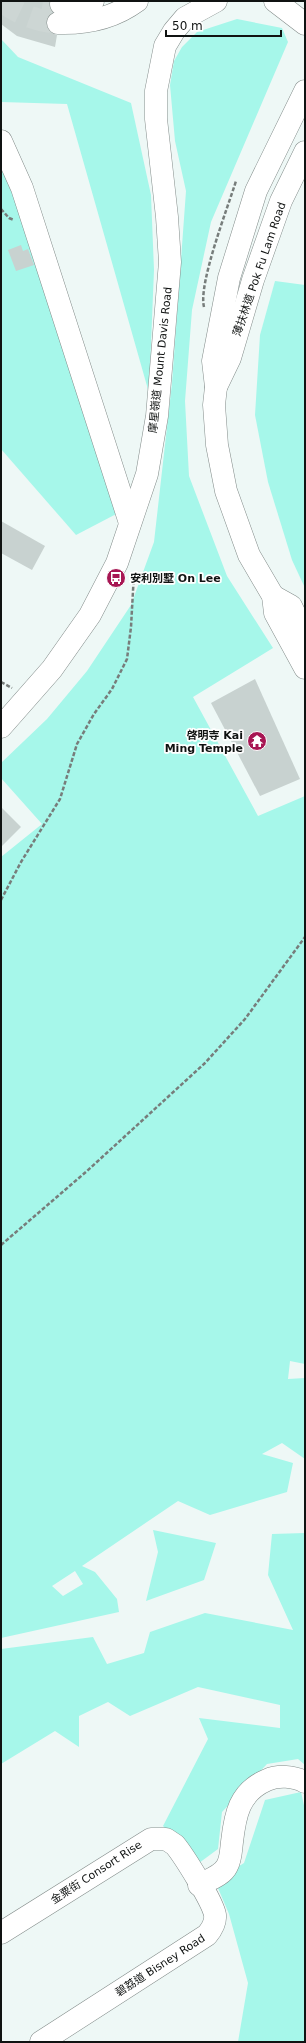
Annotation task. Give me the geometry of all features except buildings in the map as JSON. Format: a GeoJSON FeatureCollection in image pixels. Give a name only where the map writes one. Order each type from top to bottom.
{"type":"FeatureCollection","features":[{"type":"Feature","properties":{"kind":"street"},"geometry":{"type":"LineString","coordinates":[[93,1],[76,4],[60,14],[95,21],[116,13],[137,1]]}},
{"type":"Feature","properties":{"kind":"street","name":"摩星嶺道 Mount Davis Road"},"geometry":{"type":"LineString","coordinates":[[1,727],[52,669],[90,615],[117,563],[147,474],[157,416],[170,262],[167,217],[156,120],[156,91],[164,46],[174,31],[185,18],[216,1]]}},
{"type":"Feature","properties":{"kind":"street"},"geometry":{"type":"LineString","coordinates":[[275,1],[305,17]]}},
{"type":"Feature","properties":{"kind":"street"},"geometry":{"type":"LineString","coordinates":[[286,1],[305,17]]}},
{"type":"Feature","properties":{"kind":"street","name":"薄扶林道 Pok Fu Lam Road"},"geometry":{"type":"LineString","coordinates":[[305,91],[256,191],[229,278],[212,361],[216,387],[214,405],[217,445],[226,492],[249,555],[273,596],[275,613],[305,668]]}},
{"type":"Feature","properties":{"kind":"street"},"geometry":{"type":"LineString","coordinates":[[1,141],[22,188],[130,523]]}},
{"type":"Feature","properties":{"kind":"street","name":"薄扶林道 Pok Fu Lam Road"},"geometry":{"type":"LineString","coordinates":[[216,387],[230,358],[253,280],[281,201],[305,152]]}},
{"type":"Feature","properties":{"kind":"street"},"geometry":{"type":"LineString","coordinates":[[273,596],[291,606],[302,624]]}},
{"type":"Feature","properties":{"kind":"street"},"geometry":{"type":"LineString","coordinates":[[199,1885],[219,1875],[228,1865],[235,1816],[247,1792],[261,1782],[278,1777],[294,1778],[305,1782]]}},
{"type":"Feature","properties":{"kind":"street","name":"金粟街 Consort Rise"},"geometry":{"type":"LineString","coordinates":[[1,1933],[151,1839],[166,1839],[175,1845],[199,1885]]}},
{"type":"Feature","properties":{"kind":"street","name":"碧荔道 Bisney Road"},"geometry":{"type":"LineString","coordinates":[[41,2042],[207,1935],[214,1925],[215,1916],[212,1907],[199,1885]]}},
{"type":"Feature","properties":{"kind":"path"},"geometry":{"type":"LineString","coordinates":[[204,309],[202,300],[206,276],[236,181]]}},
{"type":"Feature","properties":{"kind":"path"},"geometry":{"type":"LineString","coordinates":[[1,900],[21,862],[60,800],[77,744],[94,714],[112,688],[127,659],[131,627],[134,572]]}},
{"type":"Feature","properties":{"kind":"path"},"geometry":{"type":"LineString","coordinates":[[1,682],[12,688]]}},
{"type":"Feature","properties":{"kind":"path"},"geometry":{"type":"LineString","coordinates":[[1,1245],[87,1171],[205,1063],[245,1019],[305,937]]}},
{"type":"Feature","properties":{"kind":"green space"},"geometry":{"type":"Polygon","coordinates":[[[237,19],[282,28],[288,42],[211,222],[192,310],[185,401],[189,476],[227,576],[273,648],[193,697],[258,816],[305,796],[305,1364],[290,1361],[288,1379],[305,1378],[305,1459],[282,1443],[262,1454],[293,1463],[287,1492],[210,1515],[178,1501],[82,1566],[95,1572],[117,1599],[119,1612],[1,1638],[1,857],[42,824],[1,778],[1,763],[47,719],[87,671],[131,605],[154,542],[172,383],[186,191],[175,141],[170,85],[174,61],[182,47],[197,32],[237,19]],[[75,1571],[52,1586],[63,1596],[83,1584],[75,1571]]]}},
{"type":"Feature","properties":{"kind":"green space"},"geometry":{"type":"Polygon","coordinates":[[[1,39],[18,57],[131,103],[151,195],[154,270],[149,393],[67,104],[1,102],[1,39]]]}},
{"type":"Feature","properties":{"kind":"green space"},"geometry":{"type":"Polygon","coordinates":[[[1,152],[122,511],[76,535],[1,449],[1,152]]]}},
{"type":"Feature","properties":{"kind":"green space"},"geometry":{"type":"Polygon","coordinates":[[[275,281],[305,285],[305,588],[292,560],[268,482],[255,415],[260,335],[275,281]]]}},
{"type":"Feature","properties":{"kind":"green space"},"geometry":{"type":"Polygon","coordinates":[[[153,1530],[216,1543],[204,1580],[146,1601],[158,1552],[153,1530]]]}},
{"type":"Feature","properties":{"kind":"green space"},"geometry":{"type":"Polygon","coordinates":[[[305,1533],[305,1765],[298,1759],[267,1764],[222,1812],[218,1849],[199,1863],[163,1826],[208,1739],[199,1718],[280,1728],[280,1705],[198,1687],[130,1716],[108,1702],[79,1716],[79,1747],[55,1731],[1,1764],[1,1649],[93,1637],[107,1664],[144,1653],[150,1632],[205,1613],[293,1630],[268,1575],[272,1534],[305,1533]]]}},
{"type":"Feature","properties":{"kind":"green space"},"geometry":{"type":"Polygon","coordinates":[[[301,1792],[305,1810],[305,2042],[238,2042],[248,1983],[229,1914],[215,1881],[244,1863],[265,1800],[301,1792]]]}},
{"type":"Feature","properties":{"kind":"tunnel"},"geometry":{"type":"LineString","coordinates":[[1,1],[14,10],[28,16],[43,21],[58,23]]}},
{"type":"Feature","properties":{"kind":"tunnel"},"geometry":{"type":"LineString","coordinates":[[43,1],[61,4]]}},
{"type":"Feature","properties":{"kind":"place","name":"安利別墅 On Lee"},"geometry":{"type":"Point","coordinates":[116,578]}},
{"type":"Feature","properties":{"kind":"place","name":"啓明寺 Kai Ming Temple"},"geometry":{"type":"Point","coordinates":[257,741]}}]}
